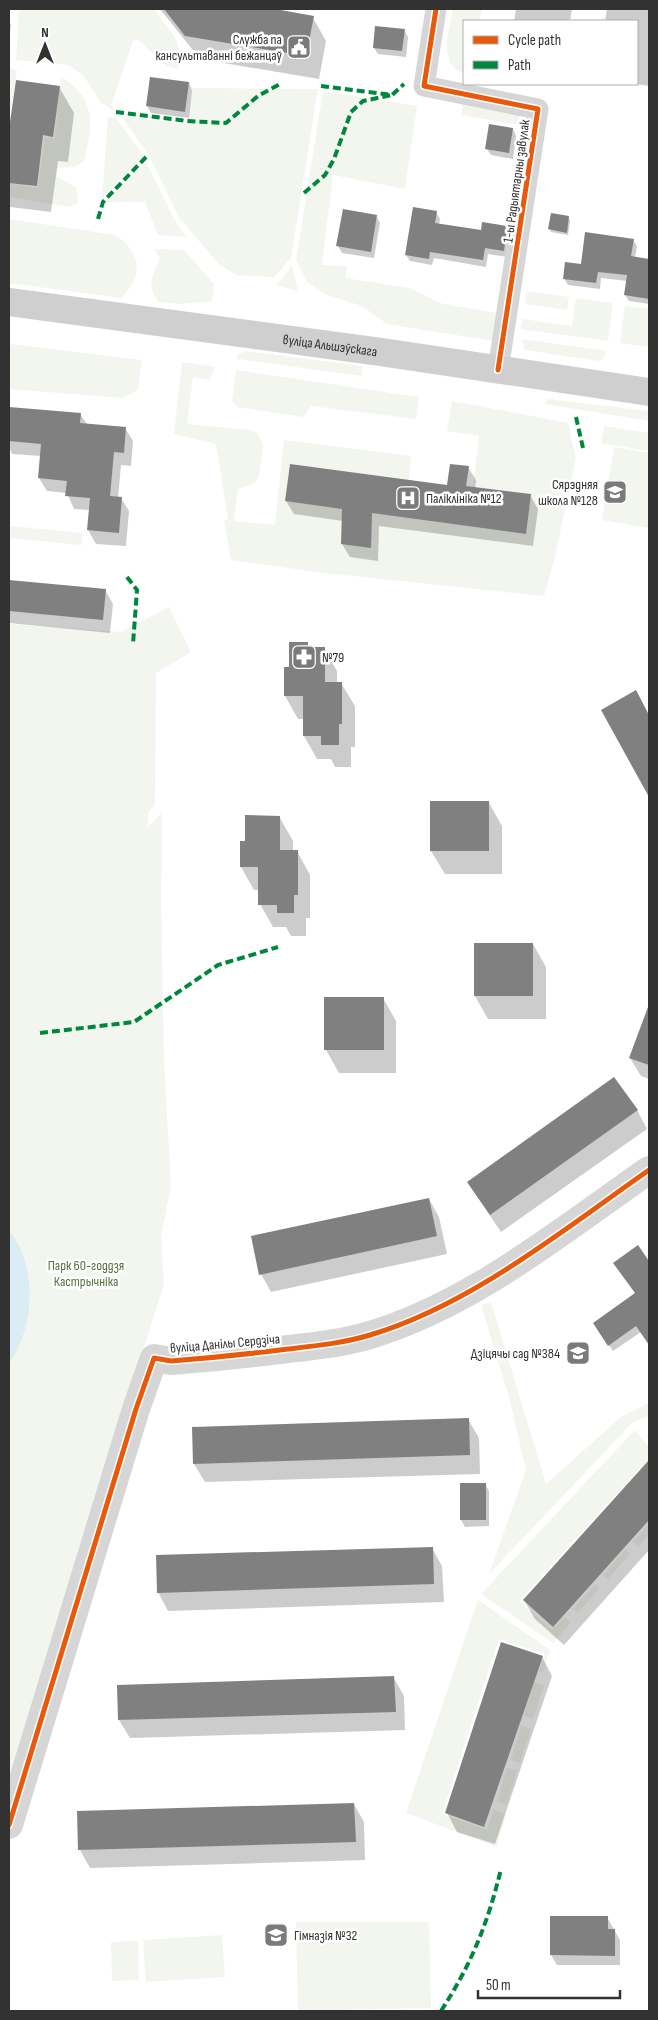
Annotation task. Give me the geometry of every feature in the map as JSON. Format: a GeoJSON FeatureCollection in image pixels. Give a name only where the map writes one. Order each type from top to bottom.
{"type":"FeatureCollection","features":[{"type":"Feature","properties":{"kind":"main road","name":"вуліца Альшэўскага"},"geometry":{"type":"LineString","coordinates":[[9,302],[649,392]]}},
{"type":"Feature","properties":{"kind":"street","name":"1-ы Радыятарны завулак"},"geometry":{"type":"LineString","coordinates":[[436,9],[424,86],[538,109],[498,370]]}},
{"type":"Feature","properties":{"kind":"street","name":"вуліца Данілы Сердзіча"},"geometry":{"type":"LineString","coordinates":[[9,1825],[136,1409],[154,1358],[171,1361],[323,1345],[368,1336],[394,1328],[432,1310],[507,1268],[649,1170]]}},
{"type":"Feature","properties":{"kind":"green space"},"geometry":{"type":"Polygon","coordinates":[[[19,9],[154,9],[174,36],[180,50],[178,69],[167,66],[138,40],[133,41],[111,105],[116,112],[101,103],[83,75],[68,65],[16,60],[19,9]]]}},
{"type":"Feature","properties":{"kind":"green space"},"geometry":{"type":"Polygon","coordinates":[[[453,9],[482,9],[480,20],[463,20],[463,73],[450,62],[447,46],[453,9]]]}},
{"type":"Feature","properties":{"kind":"green space"},"geometry":{"type":"Polygon","coordinates":[[[9,68],[17,70],[11,111],[9,110],[9,68]]]}},
{"type":"Feature","properties":{"kind":"green space"},"geometry":{"type":"Polygon","coordinates":[[[61,77],[73,85],[81,94],[89,114],[89,136],[84,161],[75,167],[57,168],[57,177],[76,187],[78,203],[69,207],[9,197],[9,184],[38,188],[45,138],[55,138],[61,77]]]}},
{"type":"Feature","properties":{"kind":"green space"},"geometry":{"type":"Polygon","coordinates":[[[192,88],[318,89],[291,258],[274,277],[236,275],[219,264],[179,218],[149,155],[121,116],[187,124],[192,88]]]}},
{"type":"Feature","properties":{"kind":"green space"},"geometry":{"type":"Polygon","coordinates":[[[323,91],[417,106],[405,189],[333,175],[322,265],[347,266],[345,278],[409,288],[443,304],[497,313],[493,341],[387,324],[362,306],[327,295],[307,282],[296,260],[323,91]]]}},
{"type":"Feature","properties":{"kind":"green space"},"geometry":{"type":"Polygon","coordinates":[[[463,102],[520,111],[518,125],[461,115],[463,102]]]}},
{"type":"Feature","properties":{"kind":"green space"},"geometry":{"type":"Polygon","coordinates":[[[108,117],[116,118],[144,156],[102,198],[108,117]]]}},
{"type":"Feature","properties":{"kind":"green space"},"geometry":{"type":"Polygon","coordinates":[[[146,162],[175,221],[187,237],[158,235],[145,202],[106,202],[146,162]]]}},
{"type":"Feature","properties":{"kind":"green space"},"geometry":{"type":"Polygon","coordinates":[[[9,219],[115,235],[131,249],[135,257],[137,265],[134,281],[121,298],[9,283],[9,219]]]}},
{"type":"Feature","properties":{"kind":"green space"},"geometry":{"type":"Polygon","coordinates":[[[154,249],[184,250],[214,284],[212,301],[179,304],[159,302],[151,285],[160,258],[154,249]]]}},
{"type":"Feature","properties":{"kind":"green space"},"geometry":{"type":"Polygon","coordinates":[[[292,266],[298,291],[276,285],[292,266]]]}},
{"type":"Feature","properties":{"kind":"green space"},"geometry":{"type":"Polygon","coordinates":[[[527,291],[569,297],[567,310],[525,304],[527,291]]]}},
{"type":"Feature","properties":{"kind":"green space"},"geometry":{"type":"Polygon","coordinates":[[[576,298],[613,303],[608,341],[521,329],[523,319],[572,326],[576,298]]]}},
{"type":"Feature","properties":{"kind":"green space"},"geometry":{"type":"Polygon","coordinates":[[[625,306],[649,309],[649,347],[620,343],[625,306]]]}},
{"type":"Feature","properties":{"kind":"green space"},"geometry":{"type":"Polygon","coordinates":[[[522,339],[606,351],[604,358],[599,361],[525,350],[522,339]]]}},
{"type":"Feature","properties":{"kind":"green space"},"geometry":{"type":"Polygon","coordinates":[[[9,344],[142,360],[138,390],[123,398],[9,389],[9,344]]]}},
{"type":"Feature","properties":{"kind":"green space"},"geometry":{"type":"Polygon","coordinates":[[[246,351],[362,366],[361,376],[237,359],[238,354],[246,351]]]}},
{"type":"Feature","properties":{"kind":"green space"},"geometry":{"type":"Polygon","coordinates":[[[182,362],[215,367],[209,380],[193,377],[187,424],[250,430],[257,433],[263,444],[259,477],[254,483],[238,489],[234,521],[275,525],[284,440],[411,456],[409,480],[290,464],[285,501],[525,534],[531,494],[473,487],[479,436],[447,431],[452,401],[568,423],[576,458],[555,557],[544,596],[325,573],[231,560],[224,520],[228,520],[216,444],[174,434],[182,362]]]}},
{"type":"Feature","properties":{"kind":"green space"},"geometry":{"type":"Polygon","coordinates":[[[236,370],[419,397],[416,419],[311,406],[304,417],[237,407],[232,400],[236,370]]]}},
{"type":"Feature","properties":{"kind":"green space"},"geometry":{"type":"Polygon","coordinates":[[[548,399],[649,411],[649,421],[545,404],[548,399]]]}},
{"type":"Feature","properties":{"kind":"green space"},"geometry":{"type":"Polygon","coordinates":[[[604,426],[649,433],[649,451],[601,443],[604,426]]]}},
{"type":"Feature","properties":{"kind":"green space"},"geometry":{"type":"Polygon","coordinates":[[[614,447],[649,453],[649,528],[602,520],[614,447]]]}},
{"type":"Feature","properties":{"kind":"green space"},"geometry":{"type":"Polygon","coordinates":[[[11,526],[82,533],[81,545],[10,538],[11,526]]]}},
{"type":"Feature","properties":{"kind":"green space","name":"Парк 60-годдзя Кастрычніка"},"geometry":{"type":"Polygon","coordinates":[[[169,607],[191,652],[156,673],[155,805],[148,813],[148,827],[162,812],[161,898],[164,1061],[171,1186],[161,1237],[164,1284],[9,1776],[9,624],[121,632],[169,607]]]}},
{"type":"Feature","properties":{"kind":"green space"},"geometry":{"type":"Polygon","coordinates":[[[491,1302],[546,1484],[621,1417],[649,1403],[649,1416],[633,1422],[489,1574],[526,1470],[509,1397],[481,1305],[491,1302]]]}},
{"type":"Feature","properties":{"kind":"green space"},"geometry":{"type":"Polygon","coordinates":[[[635,1430],[649,1447],[649,1472],[642,1466],[519,1601],[552,1630],[565,1617],[571,1622],[553,1643],[481,1594],[635,1430]]]}},
{"type":"Feature","properties":{"kind":"green space"},"geometry":{"type":"Polygon","coordinates":[[[649,1524],[649,1534],[638,1546],[633,1542],[649,1524]]]}},
{"type":"Feature","properties":{"kind":"green space"},"geometry":{"type":"Polygon","coordinates":[[[625,1550],[630,1554],[608,1579],[603,1575],[625,1550]]]}},
{"type":"Feature","properties":{"kind":"green space"},"geometry":{"type":"Polygon","coordinates":[[[595,1584],[600,1588],[578,1613],[573,1609],[595,1584]]]}},
{"type":"Feature","properties":{"kind":"green space"},"geometry":{"type":"Polygon","coordinates":[[[478,1600],[550,1650],[543,1673],[539,1671],[545,1654],[499,1639],[442,1814],[487,1830],[494,1810],[506,1814],[497,1847],[406,1813],[478,1600]]]}},
{"type":"Feature","properties":{"kind":"green space"},"geometry":{"type":"Polygon","coordinates":[[[534,1682],[544,1685],[533,1719],[524,1716],[534,1682]]]}},
{"type":"Feature","properties":{"kind":"green space"},"geometry":{"type":"Polygon","coordinates":[[[521,1726],[531,1729],[520,1763],[511,1760],[521,1726]]]}},
{"type":"Feature","properties":{"kind":"green space"},"geometry":{"type":"Polygon","coordinates":[[[507,1768],[517,1770],[507,1805],[497,1802],[507,1768]]]}},
{"type":"Feature","properties":{"kind":"green space"},"geometry":{"type":"Polygon","coordinates":[[[296,1922],[429,1922],[431,2008],[298,2011],[296,1922]]]}},
{"type":"Feature","properties":{"kind":"green space"},"geometry":{"type":"Polygon","coordinates":[[[222,1935],[225,1977],[146,1982],[143,1940],[222,1935]]]}},
{"type":"Feature","properties":{"kind":"green space"},"geometry":{"type":"Polygon","coordinates":[[[138,1941],[139,1980],[112,1981],[111,1942],[138,1941]]]}},
{"type":"Feature","properties":{"kind":"shaded area"},"geometry":{"type":"Polygon","coordinates":[[[9,1231],[25,1261],[29,1278],[30,1297],[24,1333],[18,1349],[9,1363],[9,1231]]]}},
{"type":"Feature","properties":{"kind":"building"},"geometry":{"type":"Polygon","coordinates":[[[164,9],[275,9],[314,16],[306,56],[185,36],[164,9]]]}},
{"type":"Feature","properties":{"kind":"building"},"geometry":{"type":"Polygon","coordinates":[[[375,26],[405,29],[402,51],[373,48],[375,26]]]}},
{"type":"Feature","properties":{"kind":"building"},"geometry":{"type":"Polygon","coordinates":[[[150,77],[189,82],[185,112],[146,106],[150,77]]]}},
{"type":"Feature","properties":{"kind":"building"},"geometry":{"type":"Polygon","coordinates":[[[16,80],[60,86],[53,137],[43,135],[37,186],[9,183],[9,129],[16,80]]]}},
{"type":"Feature","properties":{"kind":"building"},"geometry":{"type":"Polygon","coordinates":[[[489,124],[513,128],[509,153],[485,149],[489,124]]]}},
{"type":"Feature","properties":{"kind":"building"},"geometry":{"type":"Polygon","coordinates":[[[413,207],[437,211],[435,223],[481,230],[482,222],[507,226],[504,251],[485,248],[483,260],[430,252],[429,259],[405,255],[413,207]]]}},
{"type":"Feature","properties":{"kind":"building"},"geometry":{"type":"Polygon","coordinates":[[[343,209],[377,215],[371,252],[336,246],[343,209]]]}},
{"type":"Feature","properties":{"kind":"building"},"geometry":{"type":"Polygon","coordinates":[[[551,213],[569,216],[567,233],[548,229],[551,213]]]}},
{"type":"Feature","properties":{"kind":"building"},"geometry":{"type":"Polygon","coordinates":[[[585,232],[634,239],[631,256],[649,259],[649,299],[624,295],[627,275],[598,272],[596,283],[563,279],[565,262],[581,264],[585,232]]]}},
{"type":"Feature","properties":{"kind":"building"},"geometry":{"type":"Polygon","coordinates":[[[9,407],[81,413],[80,423],[126,427],[124,453],[114,452],[110,496],[122,497],[119,533],[87,530],[90,498],[65,496],[67,481],[38,478],[41,444],[9,441],[9,407]]]}},
{"type":"Feature","properties":{"kind":"building","name":"Паліклініка №12"},"geometry":{"type":"Polygon","coordinates":[[[290,464],[447,485],[450,464],[469,466],[466,486],[531,494],[526,534],[372,513],[371,548],[341,544],[342,509],[285,501],[290,464]]]}},
{"type":"Feature","properties":{"kind":"building"},"geometry":{"type":"Polygon","coordinates":[[[9,580],[106,589],[103,620],[9,611],[9,580]]]}},
{"type":"Feature","properties":{"kind":"building"},"geometry":{"type":"Polygon","coordinates":[[[289,642],[308,642],[308,647],[325,647],[325,682],[342,682],[342,724],[339,724],[339,745],[321,745],[321,736],[303,736],[303,696],[284,696],[284,667],[289,667],[289,642]]]}},
{"type":"Feature","properties":{"kind":"building"},"geometry":{"type":"Polygon","coordinates":[[[636,690],[649,715],[649,797],[601,710],[636,690]]]}},
{"type":"Feature","properties":{"kind":"building"},"geometry":{"type":"Polygon","coordinates":[[[430,801],[489,801],[489,851],[430,851],[430,801]]]}},
{"type":"Feature","properties":{"kind":"building"},"geometry":{"type":"Polygon","coordinates":[[[245,815],[280,816],[280,850],[298,850],[298,895],[294,895],[294,913],[277,913],[277,905],[258,905],[258,867],[240,867],[240,841],[245,841],[245,815]]]}},
{"type":"Feature","properties":{"kind":"building"},"geometry":{"type":"Polygon","coordinates":[[[474,943],[533,943],[533,996],[474,996],[474,943]]]}},
{"type":"Feature","properties":{"kind":"building"},"geometry":{"type":"Polygon","coordinates":[[[324,997],[384,997],[384,1050],[324,1050],[324,997]]]}},
{"type":"Feature","properties":{"kind":"building"},"geometry":{"type":"Polygon","coordinates":[[[649,1008],[649,1065],[629,1058],[649,1008]]]}},
{"type":"Feature","properties":{"kind":"building"},"geometry":{"type":"Polygon","coordinates":[[[614,1077],[638,1110],[490,1215],[467,1182],[614,1077]]]}},
{"type":"Feature","properties":{"kind":"building"},"geometry":{"type":"Polygon","coordinates":[[[429,1198],[437,1236],[259,1275],[251,1236],[429,1198]]]}},
{"type":"Feature","properties":{"kind":"building"},"geometry":{"type":"Polygon","coordinates":[[[638,1245],[649,1261],[649,1345],[636,1326],[608,1346],[593,1323],[635,1293],[613,1263],[638,1245]]]}},
{"type":"Feature","properties":{"kind":"building"},"geometry":{"type":"Polygon","coordinates":[[[469,1418],[470,1455],[193,1464],[192,1427],[469,1418]]]}},
{"type":"Feature","properties":{"kind":"building"},"geometry":{"type":"Polygon","coordinates":[[[649,1460],[649,1520],[553,1627],[523,1600],[649,1460]]]}},
{"type":"Feature","properties":{"kind":"building"},"geometry":{"type":"Polygon","coordinates":[[[460,1483],[486,1483],[486,1520],[460,1520],[460,1483]]]}},
{"type":"Feature","properties":{"kind":"building"},"geometry":{"type":"Polygon","coordinates":[[[433,1547],[434,1584],[157,1593],[156,1555],[433,1547]]]}},
{"type":"Feature","properties":{"kind":"building"},"geometry":{"type":"Polygon","coordinates":[[[501,1642],[543,1656],[484,1827],[445,1813],[501,1642]]]}},
{"type":"Feature","properties":{"kind":"building"},"geometry":{"type":"Polygon","coordinates":[[[394,1676],[396,1712],[118,1720],[117,1685],[394,1676]]]}},
{"type":"Feature","properties":{"kind":"building"},"geometry":{"type":"Polygon","coordinates":[[[354,1803],[356,1842],[78,1850],[77,1811],[354,1803]]]}},
{"type":"Feature","properties":{"kind":"building"},"geometry":{"type":"Polygon","coordinates":[[[550,1916],[608,1916],[608,1929],[615,1929],[615,1956],[550,1955],[550,1916]]]}},
{"type":"Feature","properties":{"kind":"marked path"},"geometry":{"type":"LineString","coordinates":[[116,112],[187,121],[226,123],[258,96],[282,83]]}},
{"type":"Feature","properties":{"kind":"marked path"},"geometry":{"type":"LineString","coordinates":[[321,86],[392,95],[404,84]]}},
{"type":"Feature","properties":{"kind":"marked path"},"geometry":{"type":"LineString","coordinates":[[304,193],[325,175],[334,159],[351,112],[363,101],[392,95]]}},
{"type":"Feature","properties":{"kind":"marked path"},"geometry":{"type":"LineString","coordinates":[[98,219],[103,202],[147,156]]}},
{"type":"Feature","properties":{"kind":"marked path"},"geometry":{"type":"LineString","coordinates":[[576,417],[583,448]]}},
{"type":"Feature","properties":{"kind":"marked path"},"geometry":{"type":"LineString","coordinates":[[127,577],[137,590],[133,644]]}},
{"type":"Feature","properties":{"kind":"marked path"},"geometry":{"type":"LineString","coordinates":[[40,1033],[134,1022],[218,965],[278,947]]}},
{"type":"Feature","properties":{"kind":"marked path"},"geometry":{"type":"LineString","coordinates":[[441,2011],[470,1960],[484,1926],[501,1869]]}},
{"type":"Feature","properties":{"kind":"cycle path"},"geometry":{"type":"LineString","coordinates":[[436,9],[424,86],[538,109],[498,370]]}},
{"type":"Feature","properties":{"kind":"cycle path"},"geometry":{"type":"LineString","coordinates":[[9,1825],[136,1409],[154,1358],[171,1361],[186,1360],[329,1344],[370,1335],[407,1322],[444,1305],[515,1264],[649,1170]]}},
{"type":"Feature","properties":{"kind":"place","name":"Служба па кансультаванні бежанцаў"},"geometry":{"type":"Point","coordinates":[299,47]}},
{"type":"Feature","properties":{"kind":"place","name":"Сярэдняя школа №128"},"geometry":{"type":"Point","coordinates":[615,492]}},
{"type":"Feature","properties":{"kind":"place","name":"Паліклініка №12"},"geometry":{"type":"Point","coordinates":[408,498]}},
{"type":"Feature","properties":{"kind":"place","name":"№79"},"geometry":{"type":"Point","coordinates":[304,657]}},
{"type":"Feature","properties":{"kind":"place","name":"Дзіцячы сад №384"},"geometry":{"type":"Point","coordinates":[578,1353]}},
{"type":"Feature","properties":{"kind":"place","name":"Гімназія №32"},"geometry":{"type":"Point","coordinates":[276,1935]}}]}
